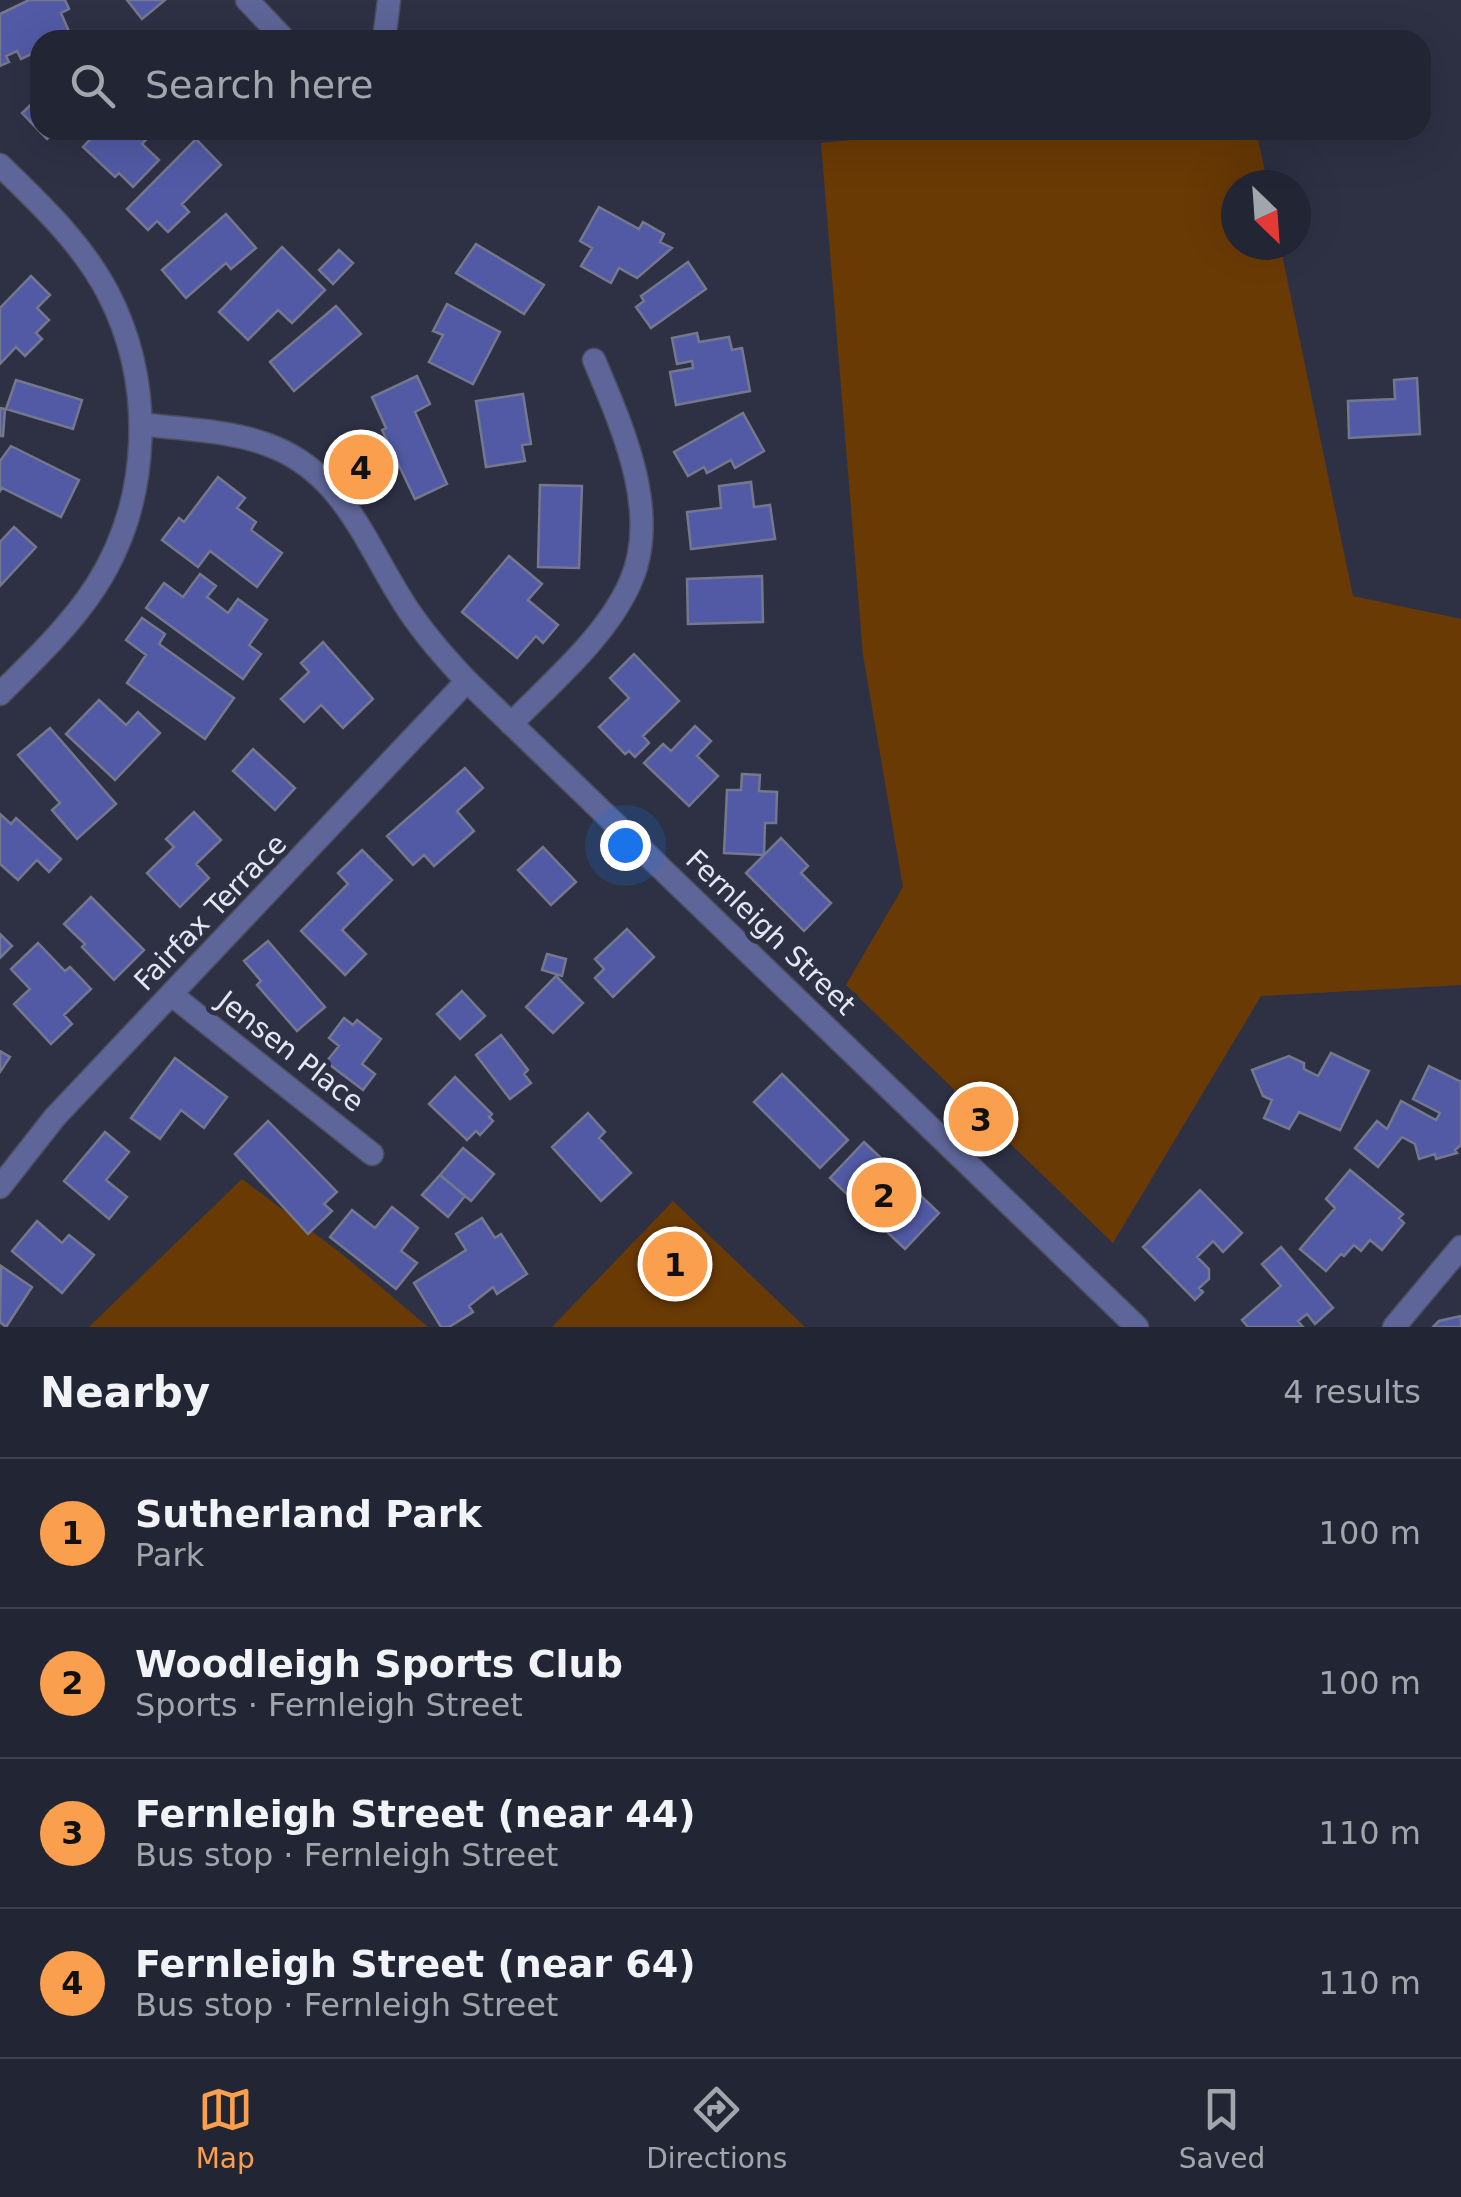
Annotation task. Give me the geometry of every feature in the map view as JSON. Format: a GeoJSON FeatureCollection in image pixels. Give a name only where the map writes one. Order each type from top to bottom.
{"type":"FeatureCollection","features":[{"type":"Feature","properties":{"kind":"street"},"geometry":{"type":"LineString","coordinates":[[247,0],[276,30]]}},
{"type":"Feature","properties":{"kind":"street"},"geometry":{"type":"LineString","coordinates":[[386,30],[390,0]]}},
{"type":"Feature","properties":{"kind":"street"},"geometry":{"type":"LineString","coordinates":[[0,165],[71,239],[108,292],[126,335],[138,384],[141,424],[130,513],[117,550],[69,622],[0,694]]}},
{"type":"Feature","properties":{"kind":"street"},"geometry":{"type":"LineString","coordinates":[[511,724],[610,617],[632,580],[639,542],[640,497],[627,439],[594,360]]}},
{"type":"Feature","properties":{"kind":"street","name":"Fernleigh Street"},"geometry":{"type":"LineString","coordinates":[[141,424],[242,436],[278,448],[312,470],[339,496],[366,534],[407,608],[432,644],[467,681],[1137,1327]]}},
{"type":"Feature","properties":{"kind":"street","name":"Fairfax Terrace"},"geometry":{"type":"LineString","coordinates":[[0,1188],[55,1117],[467,681]]}},
{"type":"Feature","properties":{"kind":"street","name":"Jensen Place"},"geometry":{"type":"LineString","coordinates":[[172,995],[372,1154]]}},
{"type":"Feature","properties":{"kind":"street"},"geometry":{"type":"LineString","coordinates":[[1394,1327],[1461,1247]]}},
{"type":"Feature","properties":{"kind":"shaded area"},"geometry":{"type":"Polygon","coordinates":[[[1258,140],[1265,170],[1221,170],[1221,260],[1283,260],[1353,596],[1461,619],[1461,985],[1261,996],[1113,1243],[846,985],[903,887],[863,655],[821,143],[1258,140]]]}},
{"type":"Feature","properties":{"kind":"shaded area"},"geometry":{"type":"Polygon","coordinates":[[[242,1179],[342,1254],[428,1327],[89,1327],[242,1179]]]}},
{"type":"Feature","properties":{"kind":"shaded area"},"geometry":{"type":"Polygon","coordinates":[[[673,1201],[805,1327],[552,1327],[673,1201]]]}},
{"type":"Feature","properties":{"kind":"building"},"geometry":{"type":"Polygon","coordinates":[[[29,0],[65,0],[69,9],[61,13],[68,30],[30,30],[30,55],[21,59],[17,51],[6,56],[9,62],[0,66],[0,14],[29,0]]]}},
{"type":"Feature","properties":{"kind":"building"},"geometry":{"type":"Polygon","coordinates":[[[127,0],[165,0],[142,19],[127,0]]]}},
{"type":"Feature","properties":{"kind":"building"},"geometry":{"type":"Polygon","coordinates":[[[30,105],[30,121],[22,113],[30,105]]]}},
{"type":"Feature","properties":{"kind":"building"},"geometry":{"type":"Polygon","coordinates":[[[90,140],[146,140],[142,144],[159,160],[133,187],[119,173],[115,177],[83,147],[90,140]]]}},
{"type":"Feature","properties":{"kind":"building"},"geometry":{"type":"Polygon","coordinates":[[[195,140],[221,165],[182,204],[189,212],[168,232],[157,221],[148,230],[127,209],[195,140]]]}},
{"type":"Feature","properties":{"kind":"building"},"geometry":{"type":"Polygon","coordinates":[[[599,207],[639,229],[643,222],[664,234],[660,242],[672,248],[637,278],[619,268],[611,283],[581,266],[592,248],[580,241],[599,207]]]}},
{"type":"Feature","properties":{"kind":"building"},"geometry":{"type":"Polygon","coordinates":[[[226,214],[256,248],[231,269],[226,263],[186,298],[162,270],[226,214]]]}},
{"type":"Feature","properties":{"kind":"building"},"geometry":{"type":"Polygon","coordinates":[[[476,244],[544,285],[524,314],[456,273],[476,244]]]}},
{"type":"Feature","properties":{"kind":"building"},"geometry":{"type":"Polygon","coordinates":[[[282,247],[325,290],[292,323],[278,310],[248,340],[219,312],[282,247]]]}},
{"type":"Feature","properties":{"kind":"building"},"geometry":{"type":"Polygon","coordinates":[[[339,250],[353,263],[333,284],[319,270],[339,250]]]}},
{"type":"Feature","properties":{"kind":"building"},"geometry":{"type":"Polygon","coordinates":[[[688,262],[706,289],[651,328],[636,307],[644,301],[641,296],[688,262]]]}},
{"type":"Feature","properties":{"kind":"building"},"geometry":{"type":"Polygon","coordinates":[[[31,276],[50,295],[37,308],[49,320],[36,333],[42,339],[25,356],[16,347],[0,364],[0,308],[31,276]]]}},
{"type":"Feature","properties":{"kind":"building"},"geometry":{"type":"Polygon","coordinates":[[[447,304],[500,332],[473,384],[429,362],[443,335],[433,331],[447,304]]]}},
{"type":"Feature","properties":{"kind":"building"},"geometry":{"type":"Polygon","coordinates":[[[336,306],[361,334],[294,391],[270,362],[336,306]]]}},
{"type":"Feature","properties":{"kind":"building"},"geometry":{"type":"Polygon","coordinates":[[[697,333],[699,342],[729,337],[732,350],[742,348],[750,391],[676,405],[670,372],[693,368],[692,361],[677,364],[672,338],[697,333]]]}},
{"type":"Feature","properties":{"kind":"building"},"geometry":{"type":"Polygon","coordinates":[[[417,376],[430,404],[415,412],[447,484],[415,499],[382,430],[386,428],[372,397],[417,376]]]}},
{"type":"Feature","properties":{"kind":"building"},"geometry":{"type":"Polygon","coordinates":[[[1417,378],[1420,434],[1349,438],[1348,401],[1395,399],[1394,380],[1417,378]]]}},
{"type":"Feature","properties":{"kind":"building"},"geometry":{"type":"Polygon","coordinates":[[[16,380],[82,400],[73,429],[6,409],[16,380]]]}},
{"type":"Feature","properties":{"kind":"building"},"geometry":{"type":"Polygon","coordinates":[[[523,394],[531,444],[522,445],[525,461],[486,467],[476,401],[523,394]]]}},
{"type":"Feature","properties":{"kind":"building"},"geometry":{"type":"Polygon","coordinates":[[[0,408],[5,409],[3,436],[0,436],[0,408]]]}},
{"type":"Feature","properties":{"kind":"building"},"geometry":{"type":"Polygon","coordinates":[[[743,413],[764,451],[735,468],[731,460],[707,473],[704,467],[688,476],[674,452],[743,413]]]}},
{"type":"Feature","properties":{"kind":"building"},"geometry":{"type":"Polygon","coordinates":[[[11,446],[79,480],[61,517],[2,488],[0,491],[0,461],[11,446]]]}},
{"type":"Feature","properties":{"kind":"building"},"geometry":{"type":"Polygon","coordinates":[[[218,477],[245,498],[237,508],[256,522],[251,530],[282,553],[257,587],[210,551],[198,567],[162,540],[179,518],[184,522],[218,477]]]}},
{"type":"Feature","properties":{"kind":"building"},"geometry":{"type":"Polygon","coordinates":[[[751,482],[754,507],[770,505],[775,539],[691,549],[687,512],[721,508],[719,486],[751,482]]]}},
{"type":"Feature","properties":{"kind":"building"},"geometry":{"type":"Polygon","coordinates":[[[540,485],[582,486],[579,568],[538,567],[540,485]]]}},
{"type":"Feature","properties":{"kind":"building"},"geometry":{"type":"Polygon","coordinates":[[[14,527],[36,547],[0,586],[0,542],[14,527]]]}},
{"type":"Feature","properties":{"kind":"building"},"geometry":{"type":"Polygon","coordinates":[[[509,556],[542,584],[528,600],[558,625],[543,643],[536,636],[517,658],[462,612],[509,556]]]}},
{"type":"Feature","properties":{"kind":"building"},"geometry":{"type":"Polygon","coordinates":[[[200,574],[216,586],[207,597],[228,613],[238,599],[267,620],[249,645],[261,654],[243,679],[146,608],[164,583],[183,597],[200,574]]]}},
{"type":"Feature","properties":{"kind":"building"},"geometry":{"type":"Polygon","coordinates":[[[762,576],[763,622],[688,624],[687,579],[762,576]]]}},
{"type":"Feature","properties":{"kind":"building"},"geometry":{"type":"Polygon","coordinates":[[[142,618],[165,634],[159,644],[234,698],[205,739],[127,683],[146,655],[126,640],[142,618]]]}},
{"type":"Feature","properties":{"kind":"building"},"geometry":{"type":"Polygon","coordinates":[[[323,642],[373,699],[343,728],[321,705],[304,722],[281,699],[309,672],[301,663],[323,642]]]}},
{"type":"Feature","properties":{"kind":"building"},"geometry":{"type":"Polygon","coordinates":[[[634,654],[679,701],[643,736],[649,743],[635,757],[629,751],[625,754],[599,727],[629,698],[610,678],[634,654]]]}},
{"type":"Feature","properties":{"kind":"building"},"geometry":{"type":"Polygon","coordinates":[[[99,700],[126,725],[138,712],[160,733],[115,780],[66,734],[99,700]]]}},
{"type":"Feature","properties":{"kind":"building"},"geometry":{"type":"Polygon","coordinates":[[[695,726],[711,741],[697,756],[718,776],[689,806],[644,763],[663,744],[671,751],[695,726]]]}},
{"type":"Feature","properties":{"kind":"building"},"geometry":{"type":"Polygon","coordinates":[[[50,728],[116,804],[77,839],[52,810],[60,803],[18,755],[50,728]]]}},
{"type":"Feature","properties":{"kind":"building"},"geometry":{"type":"Polygon","coordinates":[[[253,749],[295,788],[275,810],[233,771],[253,749]]]}},
{"type":"Feature","properties":{"kind":"building"},"geometry":{"type":"Polygon","coordinates":[[[465,768],[483,788],[457,811],[474,831],[434,866],[424,855],[413,865],[387,836],[465,768]]]}},
{"type":"Feature","properties":{"kind":"building"},"geometry":{"type":"Polygon","coordinates":[[[742,774],[760,775],[759,791],[777,792],[776,823],[765,823],[764,855],[724,853],[727,790],[741,790],[742,774]]]}},
{"type":"Feature","properties":{"kind":"building"},"geometry":{"type":"Polygon","coordinates":[[[194,812],[221,840],[196,864],[209,878],[180,907],[147,873],[174,847],[166,839],[194,812]]]}},
{"type":"Feature","properties":{"kind":"building"},"geometry":{"type":"Polygon","coordinates":[[[0,814],[11,824],[16,818],[61,859],[49,872],[37,860],[18,880],[0,864],[0,814]]]}},
{"type":"Feature","properties":{"kind":"building"},"geometry":{"type":"Polygon","coordinates":[[[781,838],[808,866],[801,873],[831,903],[804,931],[746,873],[781,838]]]}},
{"type":"Feature","properties":{"kind":"building"},"geometry":{"type":"Polygon","coordinates":[[[543,847],[576,882],[551,905],[518,870],[543,847]]]}},
{"type":"Feature","properties":{"kind":"building"},"geometry":{"type":"Polygon","coordinates":[[[362,850],[392,880],[342,930],[366,954],[345,975],[301,931],[348,884],[338,873],[362,850]]]}},
{"type":"Feature","properties":{"kind":"building"},"geometry":{"type":"Polygon","coordinates":[[[91,897],[144,950],[114,980],[64,924],[91,897]]]}},
{"type":"Feature","properties":{"kind":"building"},"geometry":{"type":"Polygon","coordinates":[[[627,929],[654,957],[613,997],[595,978],[604,969],[595,959],[627,929]]]}},
{"type":"Feature","properties":{"kind":"building"},"geometry":{"type":"Polygon","coordinates":[[[0,934],[12,946],[0,958],[0,934]]]}},
{"type":"Feature","properties":{"kind":"building"},"geometry":{"type":"Polygon","coordinates":[[[268,941],[325,1007],[297,1031],[257,985],[261,981],[244,961],[268,941]]]}},
{"type":"Feature","properties":{"kind":"building"},"geometry":{"type":"Polygon","coordinates":[[[38,943],[65,971],[70,967],[91,989],[64,1015],[72,1024],[51,1044],[14,1004],[30,989],[11,969],[38,943]]]}},
{"type":"Feature","properties":{"kind":"building"},"geometry":{"type":"Polygon","coordinates":[[[547,954],[566,959],[562,976],[542,970],[547,954]]]}},
{"type":"Feature","properties":{"kind":"building"},"geometry":{"type":"Polygon","coordinates":[[[556,976],[583,1003],[553,1033],[526,1007],[556,976]]]}},
{"type":"Feature","properties":{"kind":"building"},"geometry":{"type":"Polygon","coordinates":[[[462,991],[485,1016],[460,1039],[437,1014],[462,991]]]}},
{"type":"Feature","properties":{"kind":"building"},"geometry":{"type":"Polygon","coordinates":[[[344,1018],[353,1025],[357,1020],[381,1039],[362,1064],[375,1074],[363,1090],[326,1062],[339,1046],[329,1038],[344,1018]]]}},
{"type":"Feature","properties":{"kind":"building"},"geometry":{"type":"Polygon","coordinates":[[[501,1035],[528,1070],[524,1074],[531,1083],[510,1099],[476,1055],[501,1035]]]}},
{"type":"Feature","properties":{"kind":"building"},"geometry":{"type":"Polygon","coordinates":[[[0,1051],[10,1057],[0,1072],[0,1051]]]}},
{"type":"Feature","properties":{"kind":"building"},"geometry":{"type":"Polygon","coordinates":[[[1331,1053],[1369,1071],[1340,1130],[1299,1112],[1289,1129],[1264,1118],[1272,1100],[1263,1096],[1252,1070],[1289,1056],[1318,1076],[1331,1053]]]}},
{"type":"Feature","properties":{"kind":"building"},"geometry":{"type":"Polygon","coordinates":[[[175,1058],[227,1097],[204,1128],[181,1110],[160,1139],[131,1118],[175,1058]]]}},
{"type":"Feature","properties":{"kind":"building"},"geometry":{"type":"Polygon","coordinates":[[[1429,1066],[1461,1082],[1461,1145],[1455,1150],[1457,1153],[1419,1159],[1415,1144],[1402,1137],[1378,1167],[1355,1148],[1377,1121],[1387,1129],[1401,1101],[1436,1120],[1440,1113],[1413,1099],[1429,1066]]]}},
{"type":"Feature","properties":{"kind":"building"},"geometry":{"type":"Polygon","coordinates":[[[782,1074],[848,1140],[820,1168],[754,1102],[782,1074]]]}},
{"type":"Feature","properties":{"kind":"building"},"geometry":{"type":"Polygon","coordinates":[[[455,1077],[492,1114],[489,1117],[493,1121],[480,1135],[476,1131],[467,1140],[429,1104],[455,1077]]]}},
{"type":"Feature","properties":{"kind":"building"},"geometry":{"type":"Polygon","coordinates":[[[588,1113],[605,1132],[599,1138],[631,1173],[601,1201],[552,1147],[588,1113]]]}},
{"type":"Feature","properties":{"kind":"building"},"geometry":{"type":"Polygon","coordinates":[[[268,1121],[337,1192],[324,1204],[332,1211],[308,1234],[235,1154],[268,1121]]]}},
{"type":"Feature","properties":{"kind":"building"},"geometry":{"type":"Polygon","coordinates":[[[105,1132],[129,1152],[106,1180],[127,1197],[109,1219],[64,1181],[105,1132]]]}},
{"type":"Feature","properties":{"kind":"building"},"geometry":{"type":"Polygon","coordinates":[[[864,1142],[939,1213],[905,1249],[830,1178],[864,1142]]]}},
{"type":"Feature","properties":{"kind":"building"},"geometry":{"type":"Polygon","coordinates":[[[463,1148],[494,1174],[471,1201],[440,1175],[463,1148]]]}},
{"type":"Feature","properties":{"kind":"building"},"geometry":{"type":"Polygon","coordinates":[[[1350,1170],[1403,1214],[1399,1218],[1404,1223],[1382,1250],[1370,1240],[1361,1251],[1354,1245],[1326,1271],[1300,1249],[1335,1208],[1326,1199],[1350,1170]]]}},
{"type":"Feature","properties":{"kind":"building"},"geometry":{"type":"Polygon","coordinates":[[[440,1175],[465,1196],[448,1217],[422,1195],[440,1175]]]}},
{"type":"Feature","properties":{"kind":"building"},"geometry":{"type":"Polygon","coordinates":[[[1200,1190],[1242,1233],[1223,1252],[1213,1241],[1197,1257],[1209,1269],[1209,1279],[1199,1288],[1203,1292],[1195,1300],[1143,1247],[1200,1190]]]}},
{"type":"Feature","properties":{"kind":"building"},"geometry":{"type":"Polygon","coordinates":[[[392,1207],[418,1228],[401,1251],[417,1263],[396,1289],[330,1237],[352,1210],[375,1228],[392,1207]]]}},
{"type":"Feature","properties":{"kind":"building"},"geometry":{"type":"Polygon","coordinates":[[[482,1218],[495,1238],[501,1234],[527,1274],[497,1294],[493,1287],[469,1306],[473,1312],[449,1327],[441,1327],[414,1283],[466,1250],[456,1234],[482,1218]]]}},
{"type":"Feature","properties":{"kind":"building"},"geometry":{"type":"Polygon","coordinates":[[[37,1221],[62,1243],[69,1235],[94,1255],[62,1293],[12,1251],[37,1221]]]}},
{"type":"Feature","properties":{"kind":"building"},"geometry":{"type":"Polygon","coordinates":[[[1281,1247],[1333,1308],[1315,1324],[1307,1314],[1298,1321],[1303,1327],[1248,1327],[1242,1320],[1281,1286],[1262,1264],[1281,1247]]]}},
{"type":"Feature","properties":{"kind":"building"},"geometry":{"type":"Polygon","coordinates":[[[1,1266],[32,1287],[6,1327],[0,1322],[1,1266]]]}},
{"type":"Feature","properties":{"kind":"building"},"geometry":{"type":"Polygon","coordinates":[[[1461,1316],[1461,1327],[1433,1327],[1439,1321],[1461,1316]]]}},
{"type":"Feature","properties":{"kind":"place","name":"Fernleigh Street (near 64)"},"geometry":{"type":"Point","coordinates":[361,467]}},
{"type":"Feature","properties":{"kind":"place","name":"Fernleigh Street (near 44)"},"geometry":{"type":"Point","coordinates":[981,1119]}},
{"type":"Feature","properties":{"kind":"place","name":"Woodleigh Sports Club"},"geometry":{"type":"Point","coordinates":[884,1195]}},
{"type":"Feature","properties":{"kind":"place","name":"Sutherland Park"},"geometry":{"type":"Point","coordinates":[675,1264]}}]}
